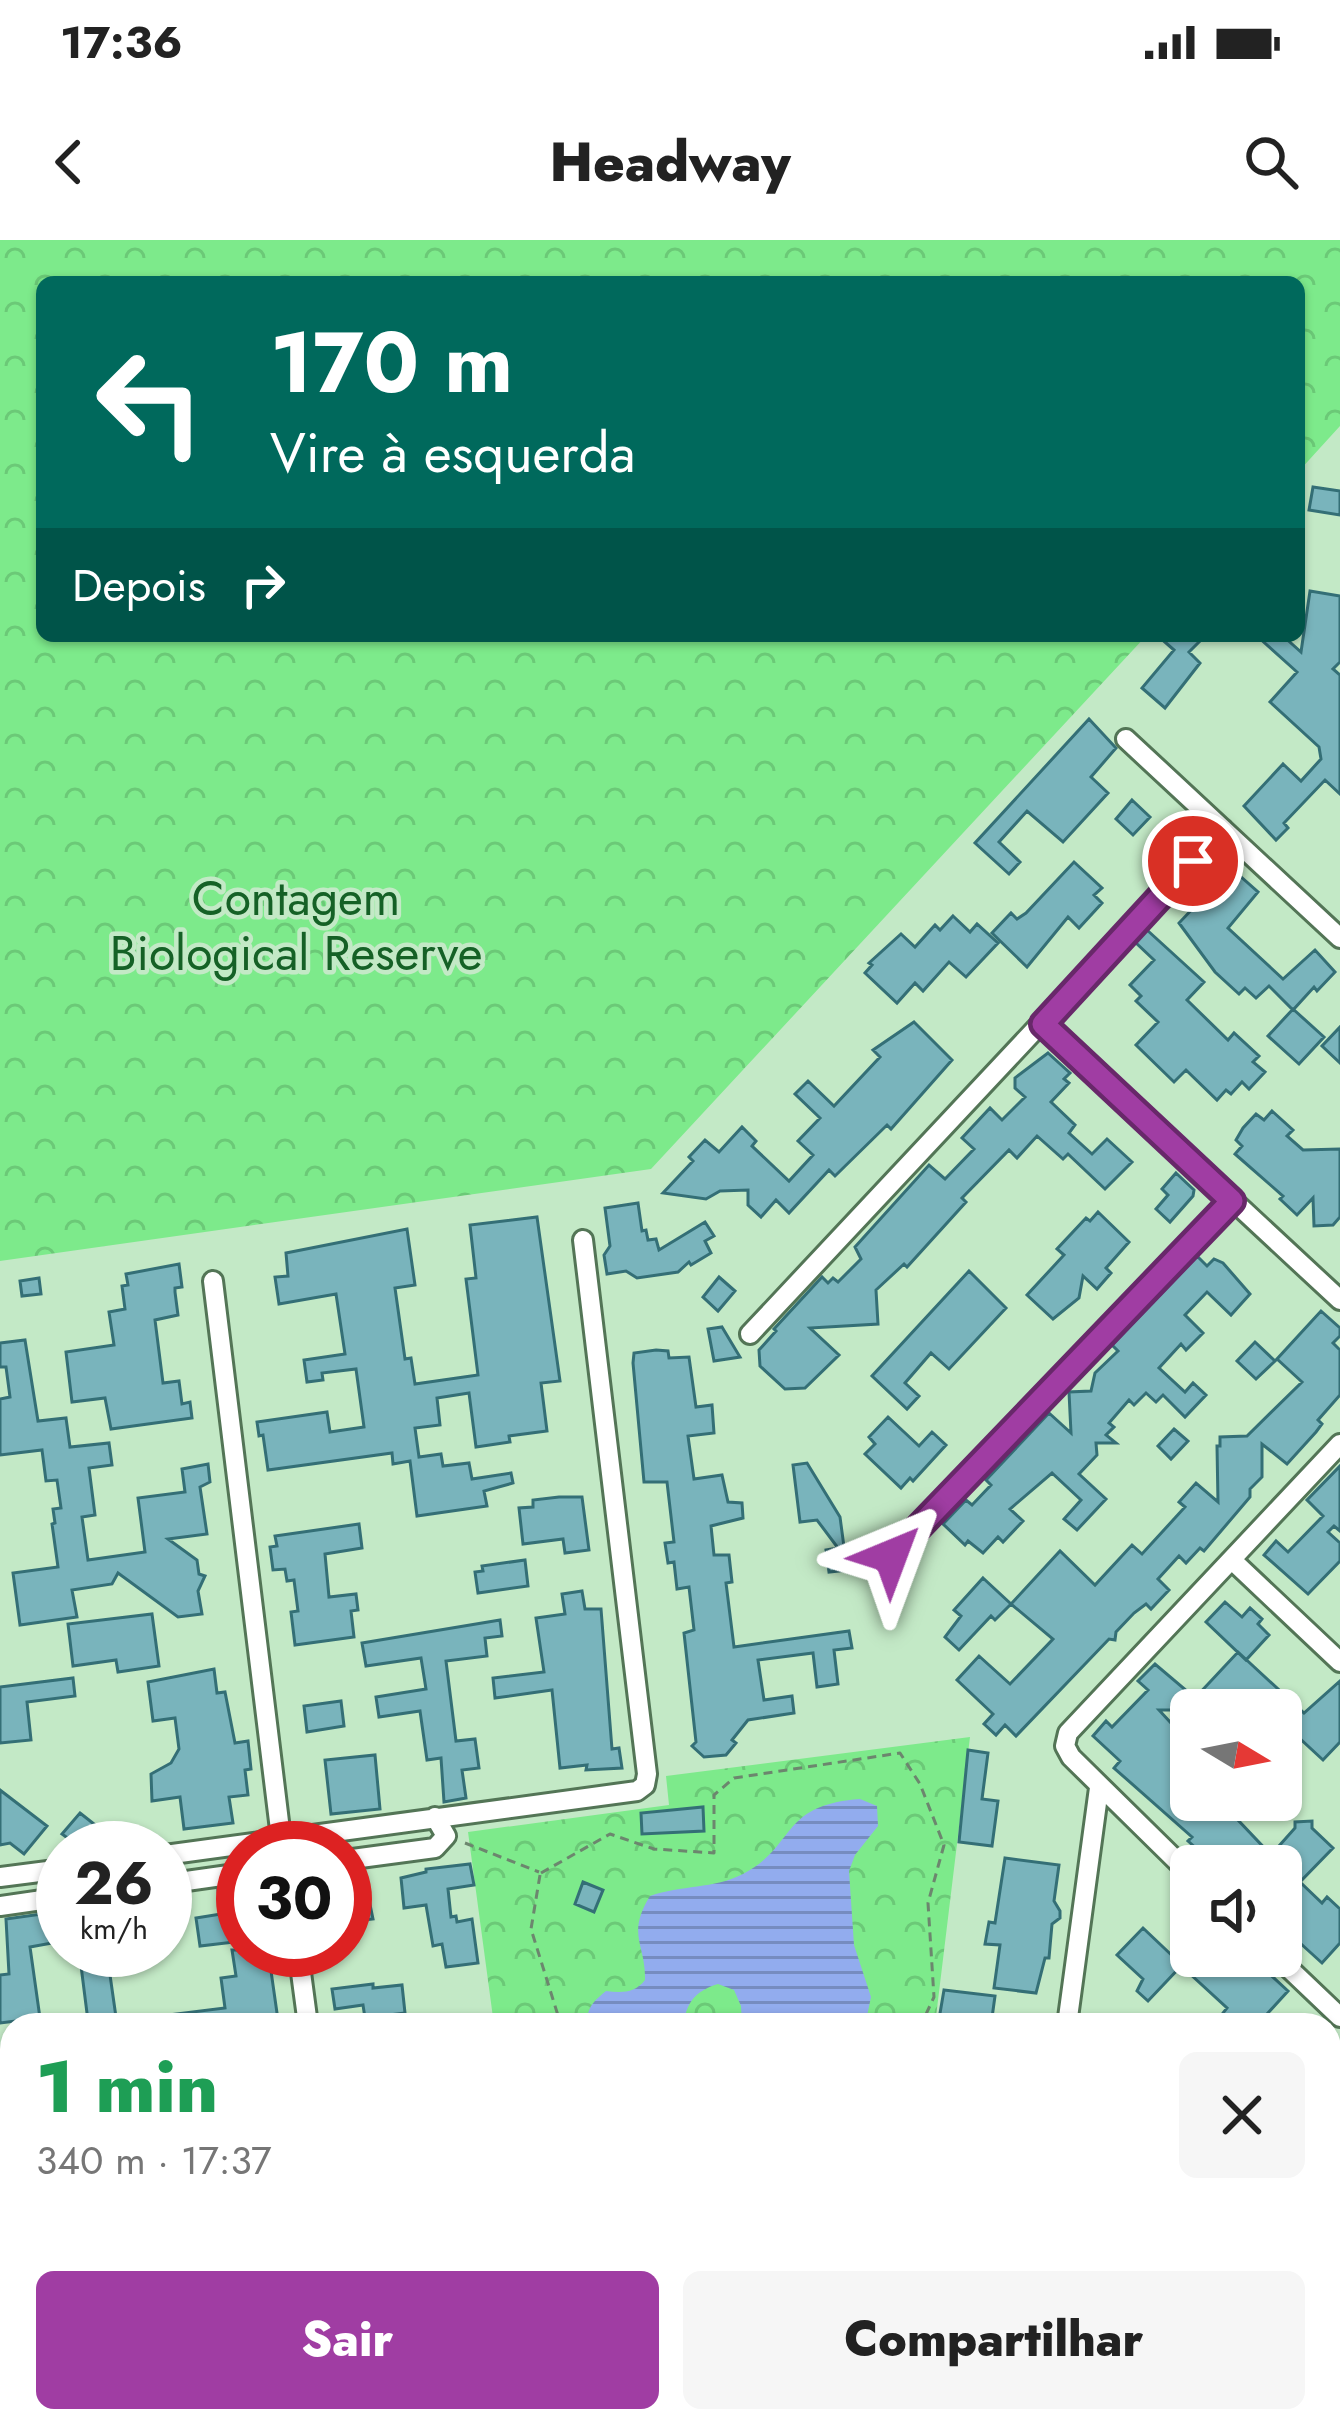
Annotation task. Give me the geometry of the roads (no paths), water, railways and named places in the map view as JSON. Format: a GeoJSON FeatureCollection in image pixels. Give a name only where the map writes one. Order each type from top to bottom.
{"type":"FeatureCollection","features":[{"type":"Feature","properties":{"kind":"street"},"geometry":{"type":"LineString","coordinates":[[1126,739],[1340,938]]}},
{"type":"Feature","properties":{"kind":"street"},"geometry":{"type":"LineString","coordinates":[[750,1334],[1223,829]]}},
{"type":"Feature","properties":{"kind":"street"},"geometry":{"type":"LineString","coordinates":[[1043,1024],[1340,1300]]}},
{"type":"Feature","properties":{"kind":"street"},"geometry":{"type":"LineString","coordinates":[[891,1556],[1232,1201]]}},
{"type":"Feature","properties":{"kind":"street"},"geometry":{"type":"LineString","coordinates":[[372,1826],[637,1791],[645,1785],[583,1240]]}},
{"type":"Feature","properties":{"kind":"street"},"geometry":{"type":"LineString","coordinates":[[213,1281],[279,1821]]}},
{"type":"Feature","properties":{"kind":"street"},"geometry":{"type":"LineString","coordinates":[[1170,1856],[1099,1788],[1065,1746],[1068,1733],[1340,1444]]}},
{"type":"Feature","properties":{"kind":"street"},"geometry":{"type":"LineString","coordinates":[[1232,1560],[1340,1662]]}},
{"type":"Feature","properties":{"kind":"street"},"geometry":{"type":"LineString","coordinates":[[1069,2013],[1099,1788]]}},
{"type":"Feature","properties":{"kind":"street"},"geometry":{"type":"LineString","coordinates":[[372,1856],[435,1848],[446,1836],[435,1817]]}},
{"type":"Feature","properties":{"kind":"street"},"geometry":{"type":"LineString","coordinates":[[0,1877],[36,1872]]}},
{"type":"Feature","properties":{"kind":"street"},"geometry":{"type":"LineString","coordinates":[[0,1906],[36,1901]]}},
{"type":"Feature","properties":{"kind":"street"},"geometry":{"type":"LineString","coordinates":[[302,1977],[306,2013]]}},
{"type":"Feature","properties":{"kind":"street"},"geometry":{"type":"LineString","coordinates":[[1298,1977],[1336,2013]]}},
{"type":"Feature","properties":{"kind":"water"},"geometry":{"type":"Polygon","coordinates":[[[860,1799],[877,1806],[878,1826],[855,1855],[849,1871],[854,1945],[871,1997],[868,2013],[741,2013],[734,1990],[718,1984],[693,1999],[686,2013],[589,2013],[606,1991],[628,1991],[645,1980],[638,1930],[650,1896],[743,1874],[773,1851],[802,1818],[834,1803],[860,1799]]]}},
{"type":"Feature","properties":{"kind":"park label","name":"Contagem Biological Reserve"},"geometry":{"type":"Point","coordinates":[296,926]}}]}
